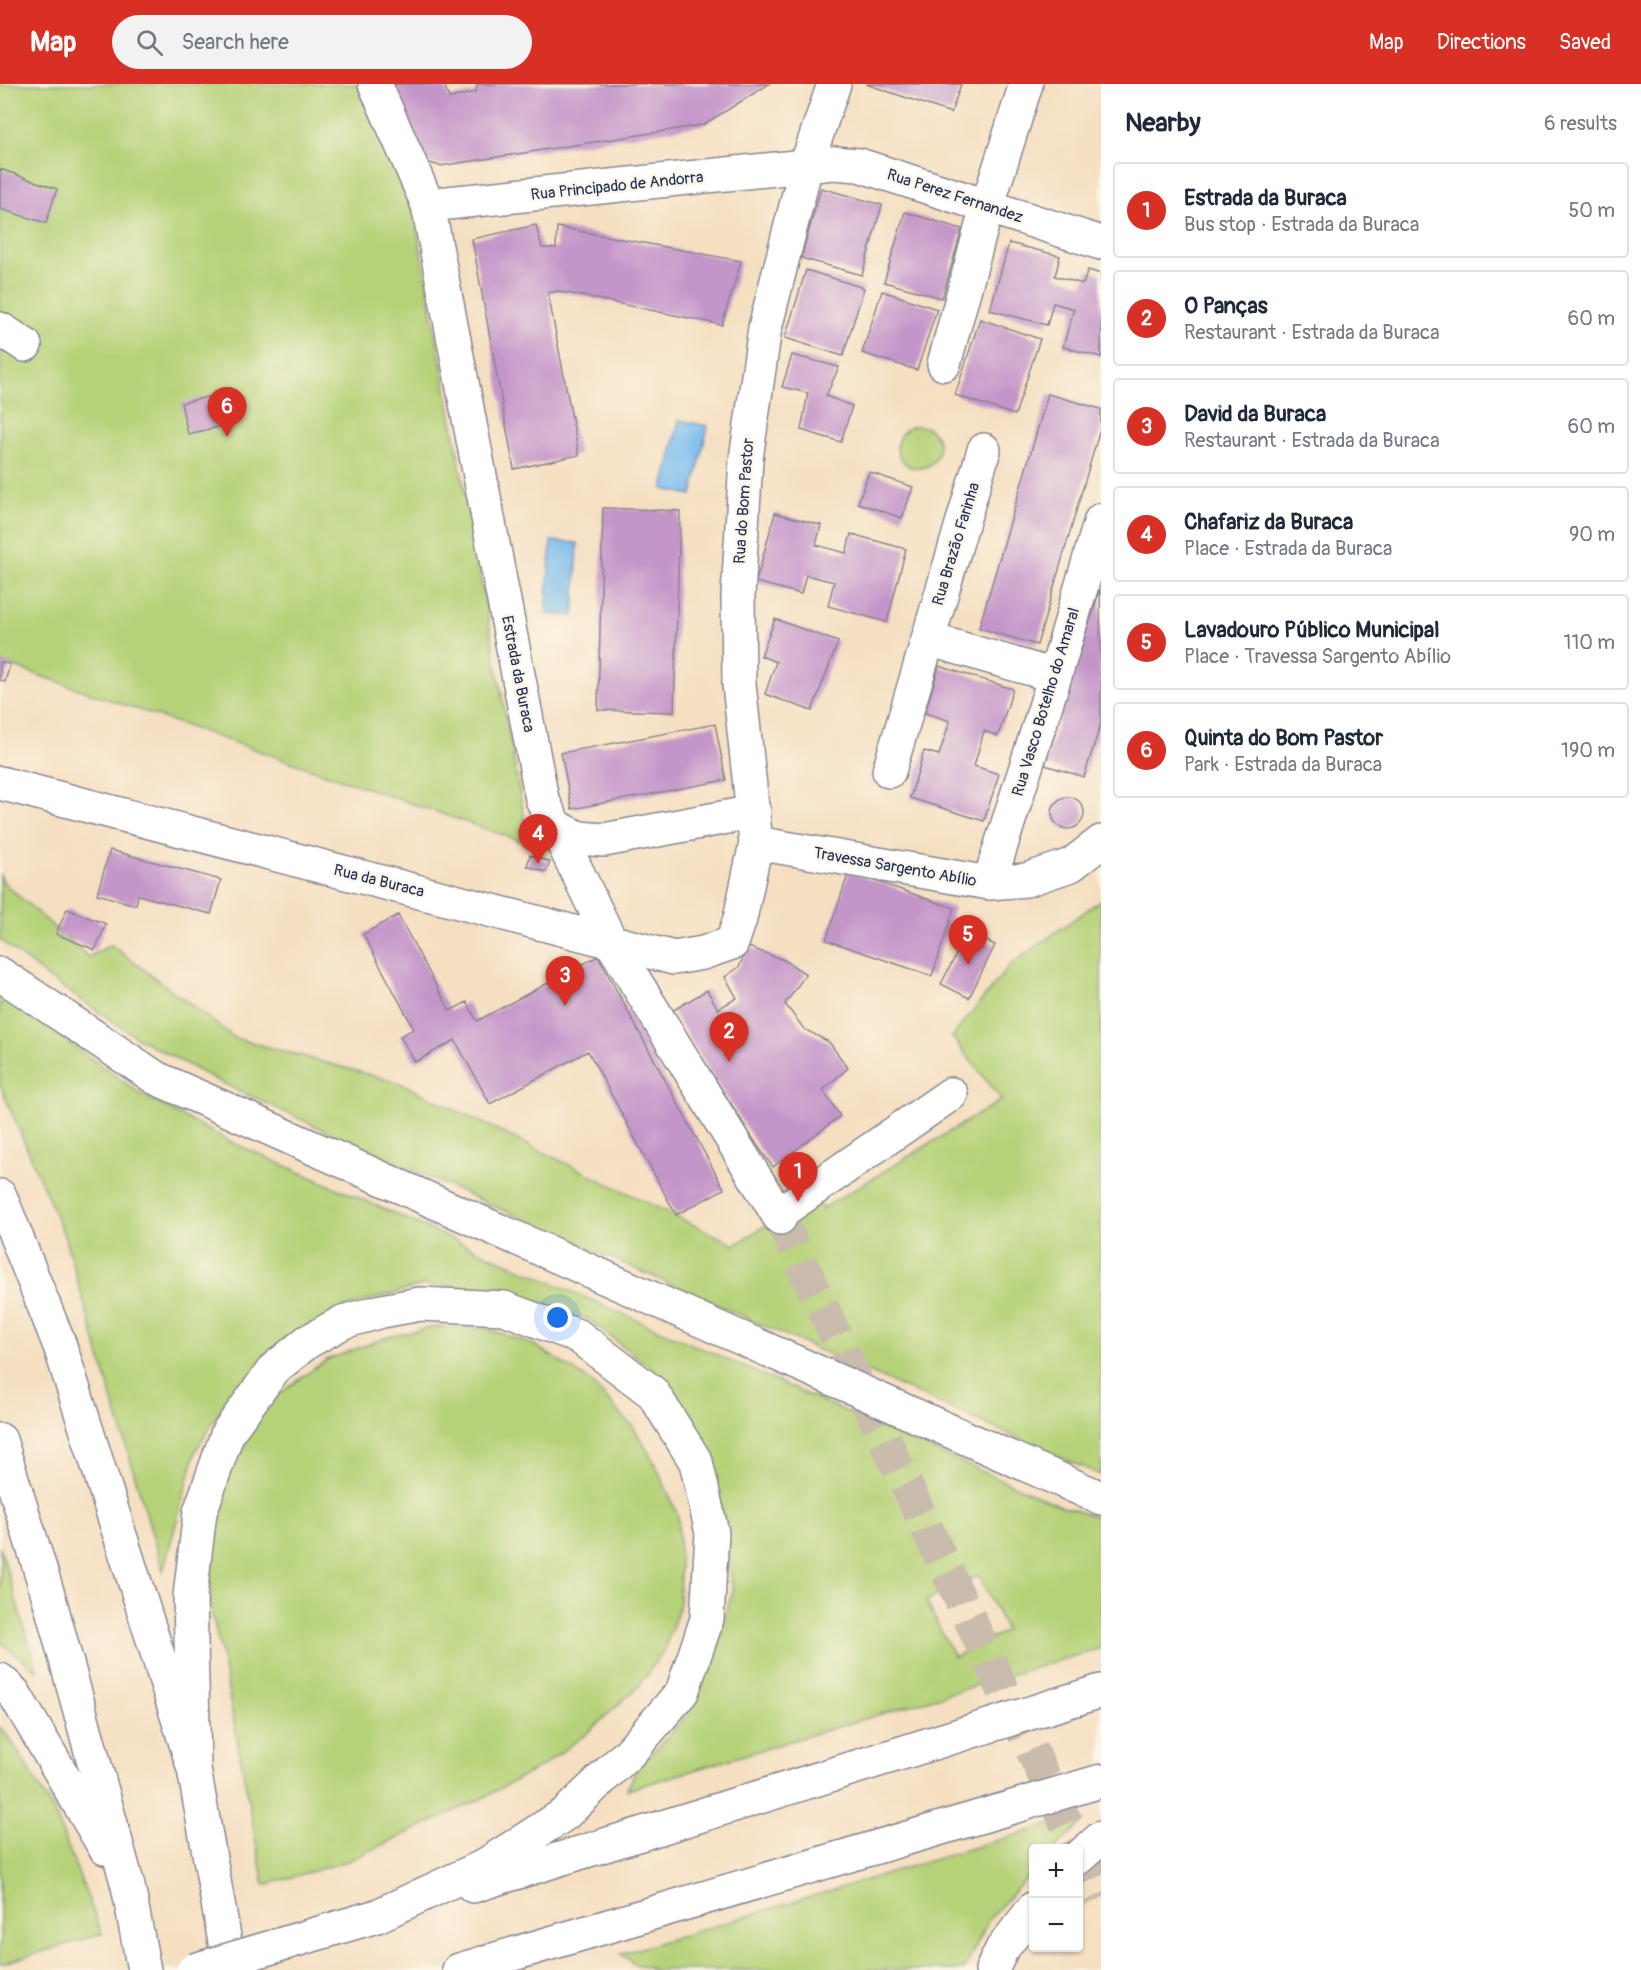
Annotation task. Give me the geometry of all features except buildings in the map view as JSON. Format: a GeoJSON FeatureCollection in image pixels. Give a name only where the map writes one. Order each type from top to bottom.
{"type":"FeatureCollection","features":[{"type":"Feature","properties":{"kind":"main road","name":"Estrada da Buraca"},"geometry":{"type":"LineString","coordinates":[[375,84],[428,205],[542,799],[610,940],[779,1216],[951,1094]]}},
{"type":"Feature","properties":{"kind":"main road","name":"Rua do Bom Pastor"},"geometry":{"type":"LineString","coordinates":[[755,827],[739,673],[738,596],[746,459],[765,328],[806,166],[834,84]]}},
{"type":"Feature","properties":{"kind":"main road"},"geometry":{"type":"LineString","coordinates":[[944,364],[987,207],[1026,84]]}},
{"type":"Feature","properties":{"kind":"main road","name":"Rua Perez Fernandez"},"geometry":{"type":"LineString","coordinates":[[806,166],[833,163],[859,165],[1101,243]]}},
{"type":"Feature","properties":{"kind":"main road","name":"Rua Principado de Andorra"},"geometry":{"type":"LineString","coordinates":[[428,205],[806,166]]}},
{"type":"Feature","properties":{"kind":"main road","name":"Rua Brazão Farinha"},"geometry":{"type":"LineString","coordinates":[[889,771],[984,450]]}},
{"type":"Feature","properties":{"kind":"main road","name":"Rua Vasco Botelho do Amaral"},"geometry":{"type":"LineString","coordinates":[[989,883],[1055,676],[1095,563],[1101,520]]}},
{"type":"Feature","properties":{"kind":"main road"},"geometry":{"type":"LineString","coordinates":[[928,639],[1055,676]]}},
{"type":"Feature","properties":{"kind":"main road","name":"Rua da Buraca"},"geometry":{"type":"LineString","coordinates":[[0,783],[674,958],[704,953],[732,943],[740,918],[755,827]]}},
{"type":"Feature","properties":{"kind":"main road"},"geometry":{"type":"LineString","coordinates":[[555,826],[579,838],[604,840],[755,827]]}},
{"type":"Feature","properties":{"kind":"main road","name":"Travessa Sargento Abílio"},"geometry":{"type":"LineString","coordinates":[[755,827],[989,883],[1026,880],[1071,865],[1101,842]]}},
{"type":"Feature","properties":{"kind":"main road"},"geometry":{"type":"LineString","coordinates":[[0,974],[156,1078],[1101,1498]]}},
{"type":"Feature","properties":{"kind":"main road"},"geometry":{"type":"LineString","coordinates":[[0,1196],[60,1346],[194,1770],[230,1970]]}},
{"type":"Feature","properties":{"kind":"main road"},"geometry":{"type":"LineString","coordinates":[[194,1770],[190,1596],[200,1512],[228,1432],[274,1369],[307,1342],[343,1322],[382,1311],[420,1304],[504,1308],[579,1336],[653,1393],[696,1461],[712,1533],[707,1619],[682,1692],[630,1752],[565,1814],[482,1867],[377,1916]]}},
{"type":"Feature","properties":{"kind":"main road"},"geometry":{"type":"LineString","coordinates":[[0,1440],[52,1609],[128,1886],[144,1970]]}},
{"type":"Feature","properties":{"kind":"main road"},"geometry":{"type":"LineString","coordinates":[[0,1680],[14,1693],[128,1886]]}},
{"type":"Feature","properties":{"kind":"main road"},"geometry":{"type":"LineString","coordinates":[[194,1970],[377,1916],[1101,1691]]}},
{"type":"Feature","properties":{"kind":"main road"},"geometry":{"type":"LineString","coordinates":[[476,1969],[1101,1780]]}},
{"type":"Feature","properties":{"kind":"main road"},"geometry":{"type":"LineString","coordinates":[[1083,1854],[1101,1838]]}},
{"type":"Feature","properties":{"kind":"main road"},"geometry":{"type":"LineString","coordinates":[[992,1970],[1002,1949],[1029,1914]]}},
{"type":"Feature","properties":{"kind":"green space"},"geometry":{"type":"Polygon","coordinates":[[[0,84],[357,84],[379,127],[414,213],[529,844],[0,662],[0,84]]]}},
{"type":"Feature","properties":{"kind":"green space"},"geometry":{"type":"Polygon","coordinates":[[[918,426],[926,427],[933,432],[938,439],[938,455],[933,462],[926,467],[918,468],[910,467],[903,462],[898,455],[897,447],[898,439],[903,432],[910,427],[918,426]]]}},
{"type":"Feature","properties":{"kind":"green space"},"geometry":{"type":"Polygon","coordinates":[[[0,874],[4,883],[88,957],[111,945],[235,1038],[400,1083],[735,1245],[815,1195],[822,1209],[1002,1100],[952,1037],[1010,965],[1101,900],[1101,1475],[361,1147],[216,1080],[138,1038],[51,980],[0,940],[0,874]]]}},
{"type":"Feature","properties":{"kind":"green space"},"geometry":{"type":"Polygon","coordinates":[[[0,989],[66,1041],[144,1096],[231,1142],[1061,1506],[1101,1518],[1101,1648],[627,1790],[635,1772],[684,1718],[715,1649],[733,1591],[721,1505],[696,1422],[652,1369],[588,1319],[503,1289],[423,1285],[346,1307],[274,1351],[228,1398],[196,1450],[163,1571],[64,1235],[0,1085],[0,989]],[[979,1575],[926,1601],[954,1657],[1006,1631],[979,1575]]]}},
{"type":"Feature","properties":{"kind":"green space"},"geometry":{"type":"Polygon","coordinates":[[[435,1327],[485,1328],[534,1345],[589,1380],[634,1428],[657,1467],[678,1516],[679,1608],[664,1650],[639,1686],[585,1735],[542,1766],[483,1798],[348,1861],[264,1885],[221,1652],[210,1605],[211,1540],[230,1463],[271,1400],[326,1360],[388,1337],[435,1327]]]}},
{"type":"Feature","properties":{"kind":"green space"},"geometry":{"type":"Polygon","coordinates":[[[0,1547],[37,1670],[0,1642],[0,1547]]]}},
{"type":"Feature","properties":{"kind":"green space"},"geometry":{"type":"Polygon","coordinates":[[[0,1727],[12,1742],[54,1811],[102,1934],[0,1964],[0,1727]]]}},
{"type":"Feature","properties":{"kind":"green space"},"geometry":{"type":"Polygon","coordinates":[[[1075,1817],[1084,1820],[1060,1844],[1029,1844],[1029,1875],[989,1919],[964,1970],[653,1970],[633,1963],[621,1954],[1075,1817]]]}},
{"type":"Feature","properties":{"kind":"water"},"geometry":{"type":"Polygon","coordinates":[[[679,420],[708,426],[692,495],[663,489],[679,420]]]}},
{"type":"Feature","properties":{"kind":"water"},"geometry":{"type":"Polygon","coordinates":[[[551,541],[578,543],[574,616],[546,614],[551,541]]]}},
{"type":"Feature","properties":{"kind":"tunnel"},"geometry":{"type":"LineString","coordinates":[[780,1218],[1076,1844]]}},
{"type":"Feature","properties":{"kind":"tunnel"},"geometry":{"type":"LineString","coordinates":[[1083,1860],[1101,1898]]}},
{"type":"Feature","properties":{"kind":"place","name":"Quinta do Bom Pastor"},"geometry":{"type":"Point","coordinates":[227,437]}},
{"type":"Feature","properties":{"kind":"place","name":"Chafariz da Buraca"},"geometry":{"type":"Point","coordinates":[538,864]}},
{"type":"Feature","properties":{"kind":"place","name":"Lavadouro Público Municipal"},"geometry":{"type":"Point","coordinates":[968,965]}},
{"type":"Feature","properties":{"kind":"place","name":"David da Buraca"},"geometry":{"type":"Point","coordinates":[565,1006]}},
{"type":"Feature","properties":{"kind":"place","name":"O Panças"},"geometry":{"type":"Point","coordinates":[729,1062]}},
{"type":"Feature","properties":{"kind":"place","name":"Estrada da Buraca"},"geometry":{"type":"Point","coordinates":[798,1202]}}]}
